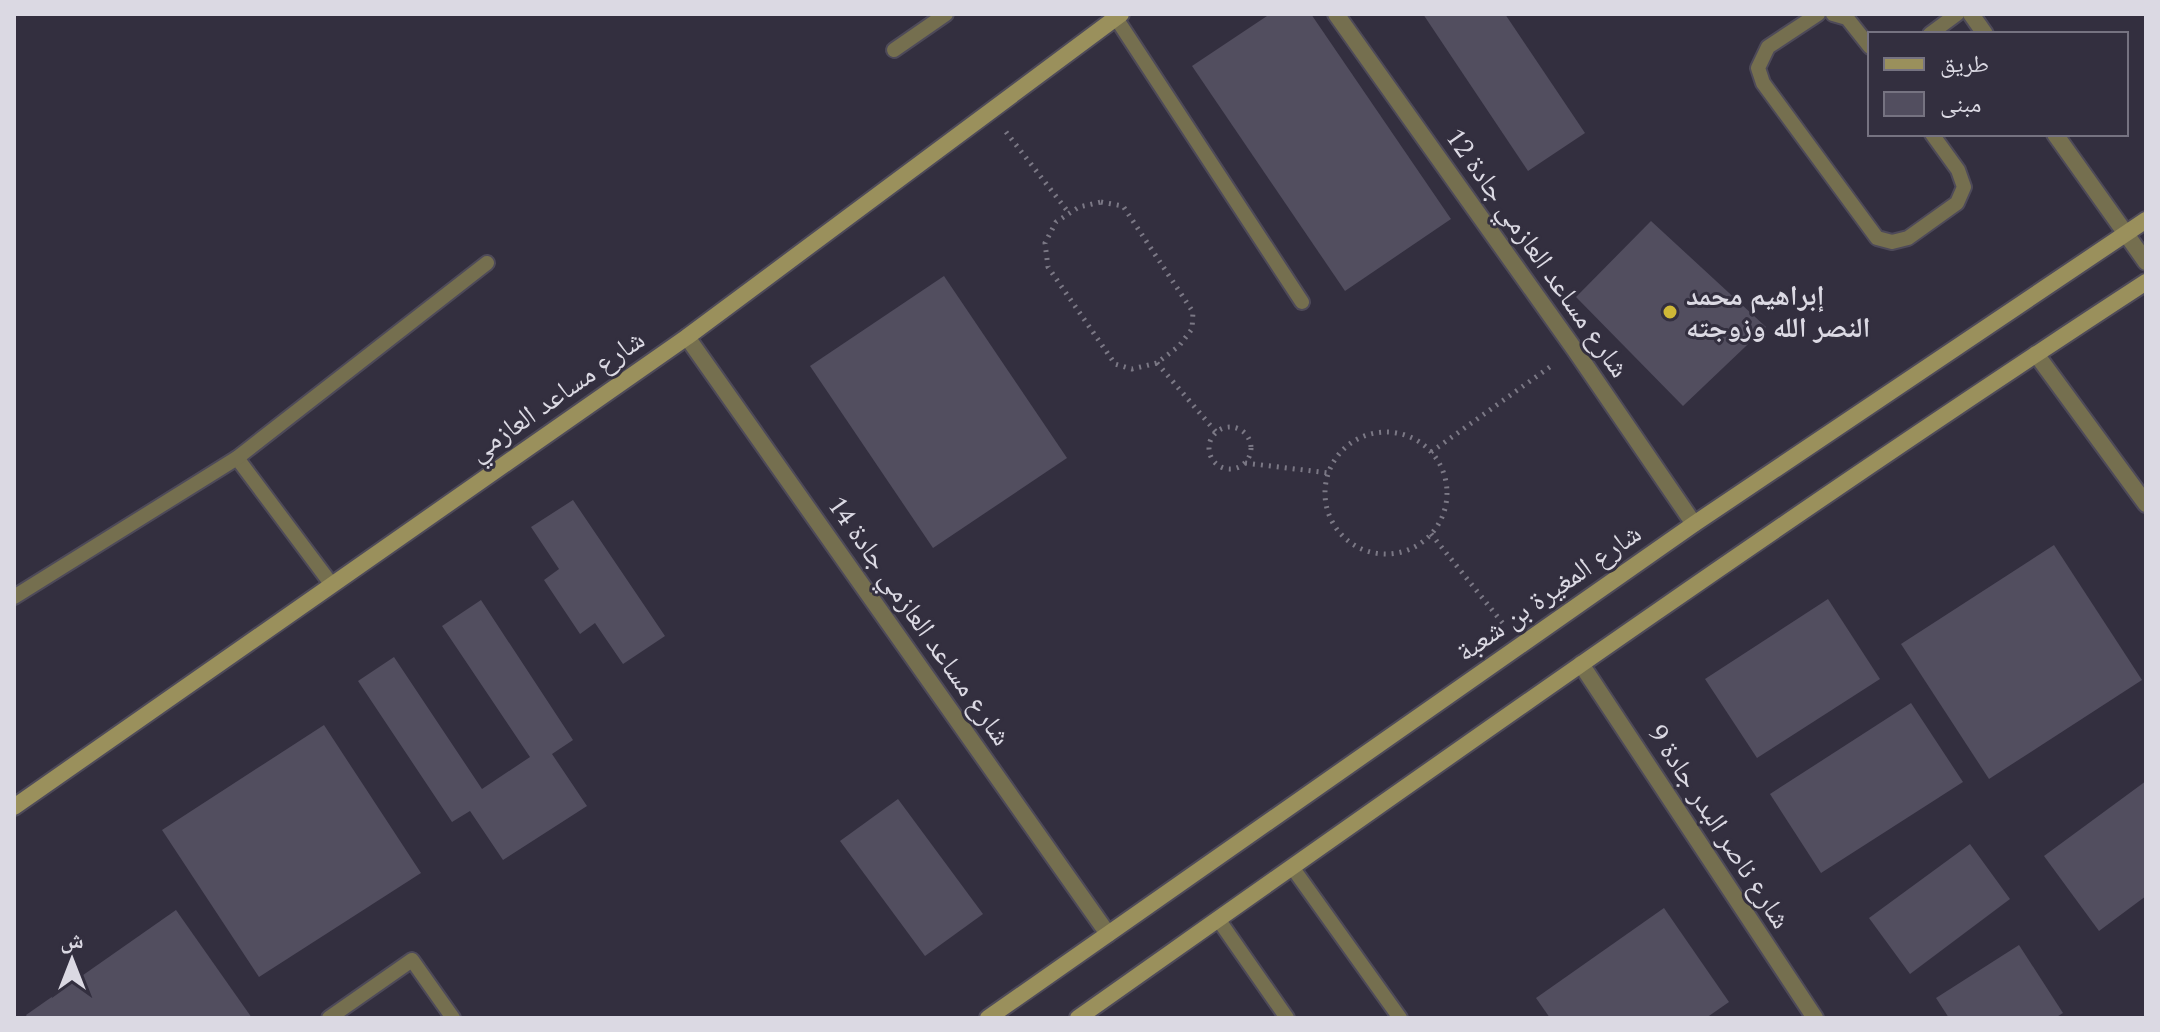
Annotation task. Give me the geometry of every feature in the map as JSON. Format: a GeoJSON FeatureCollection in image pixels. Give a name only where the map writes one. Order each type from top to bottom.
{"type":"FeatureCollection","features":[{"type":"Feature","properties":{"kind":"main road","name":"شارع مساعد العازمي"},"geometry":{"type":"LineString","coordinates":[[14,807],[687,337],[1118,16]]}},
{"type":"Feature","properties":{"kind":"main road","name":"شارع المغيرة بن شعبة"},"geometry":{"type":"LineString","coordinates":[[988,1018],[1694,524],[2146,220]]}},
{"type":"Feature","properties":{"kind":"main road"},"geometry":{"type":"LineString","coordinates":[[1078,1018],[1581,664],[2146,282]]}},
{"type":"Feature","properties":{"kind":"street","name":"شارع مساعد العازمي جادة 12"},"geometry":{"type":"LineString","coordinates":[[1336,14],[1575,350],[1694,524]]}},
{"type":"Feature","properties":{"kind":"street"},"geometry":{"type":"LineString","coordinates":[[1971,14],[1984,32]]}},
{"type":"Feature","properties":{"kind":"street"},"geometry":{"type":"LineString","coordinates":[[2056,136],[2146,262]]}},
{"type":"Feature","properties":{"kind":"street","name":"شارع مساعد العازمي جادة 14"},"geometry":{"type":"LineString","coordinates":[[687,337],[1108,934]]}},
{"type":"Feature","properties":{"kind":"street"},"geometry":{"type":"LineString","coordinates":[[2036,354],[2146,504]]}},
{"type":"Feature","properties":{"kind":"street","name":"شارع ناصر البدر جادة 9"},"geometry":{"type":"LineString","coordinates":[[1581,664],[1815,1018]]}},
{"type":"Feature","properties":{"kind":"lane"},"geometry":{"type":"LineString","coordinates":[[894,50],[946,14]]}},
{"type":"Feature","properties":{"kind":"lane"},"geometry":{"type":"LineString","coordinates":[[1818,14],[1768,47],[1758,68],[1763,83],[1877,238],[1892,242],[1908,238],[1957,203],[1964,187],[1958,170],[1933,136]]}},
{"type":"Feature","properties":{"kind":"lane"},"geometry":{"type":"LineString","coordinates":[[1833,14],[1847,18],[1868,44]]}},
{"type":"Feature","properties":{"kind":"lane"},"geometry":{"type":"LineString","coordinates":[[1933,32],[1957,14]]}},
{"type":"Feature","properties":{"kind":"lane"},"geometry":{"type":"LineString","coordinates":[[1118,16],[1302,302]]}},
{"type":"Feature","properties":{"kind":"lane"},"geometry":{"type":"LineString","coordinates":[[14,597],[237,458],[487,263]]}},
{"type":"Feature","properties":{"kind":"lane"},"geometry":{"type":"LineString","coordinates":[[237,458],[332,585]]}},
{"type":"Feature","properties":{"kind":"lane"},"geometry":{"type":"LineString","coordinates":[[1292,867],[1400,1018]]}},
{"type":"Feature","properties":{"kind":"lane"},"geometry":{"type":"LineString","coordinates":[[1218,919],[1287,1018]]}},
{"type":"Feature","properties":{"kind":"lane"},"geometry":{"type":"LineString","coordinates":[[329,1018],[412,960],[453,1018]]}},
{"type":"Feature","properties":{"kind":"path"},"geometry":{"type":"LineString","coordinates":[[990,110],[1069,213]]}},
{"type":"Feature","properties":{"kind":"path"},"geometry":{"type":"LineString","coordinates":[[1101,202],[1123,206],[1193,312],[1192,329],[1179,346],[1157,363],[1132,369],[1115,364],[1048,267],[1045,243],[1056,222],[1079,207],[1101,202]]}},
{"type":"Feature","properties":{"kind":"path"},"geometry":{"type":"LineString","coordinates":[[1431,452],[1575,350]]}},
{"type":"Feature","properties":{"kind":"path"},"geometry":{"type":"LineString","coordinates":[[1157,363],[1216,432]]}},
{"type":"Feature","properties":{"kind":"path"},"geometry":{"type":"LineString","coordinates":[[1232,426],[1243,431],[1250,440],[1251,452],[1245,463],[1234,469],[1222,468],[1213,461],[1208,449],[1216,432],[1232,426]]}},
{"type":"Feature","properties":{"kind":"path"},"geometry":{"type":"LineString","coordinates":[[1392,432],[1414,438],[1431,452],[1443,471],[1447,493],[1443,515],[1431,534],[1413,548],[1391,554],[1369,551],[1348,541],[1333,525],[1325,503],[1326,481],[1334,460],[1349,444],[1369,434],[1392,432]]}},
{"type":"Feature","properties":{"kind":"path"},"geometry":{"type":"LineString","coordinates":[[1245,463],[1329,473]]}},
{"type":"Feature","properties":{"kind":"path"},"geometry":{"type":"LineString","coordinates":[[1431,534],[1520,645]]}},
{"type":"Feature","properties":{"kind":"building"},"geometry":{"type":"Polygon","coordinates":[[[1270,14],[1311,14],[1451,219],[1345,291],[1192,66],[1270,14]]]}},
{"type":"Feature","properties":{"kind":"building"},"geometry":{"type":"Polygon","coordinates":[[[1423,14],[1505,14],[1585,133],[1528,171],[1423,14]]]}},
{"type":"Feature","properties":{"kind":"building","name":"إبراهيم محمد النصر الله وزوجته"},"geometry":{"type":"Polygon","coordinates":[[[1651,221],[1766,327],[1683,406],[1576,297],[1651,221]]]}},
{"type":"Feature","properties":{"kind":"building"},"geometry":{"type":"Polygon","coordinates":[[[944,276],[1067,458],[933,548],[810,366],[944,276]]]}},
{"type":"Feature","properties":{"kind":"building"},"geometry":{"type":"Polygon","coordinates":[[[573,500],[665,636],[623,664],[595,623],[580,634],[544,580],[559,569],[531,527],[573,500]]]}},
{"type":"Feature","properties":{"kind":"building"},"geometry":{"type":"Polygon","coordinates":[[[2054,545],[2142,680],[1989,779],[1901,644],[2054,545]]]}},
{"type":"Feature","properties":{"kind":"building"},"geometry":{"type":"Polygon","coordinates":[[[1828,599],[1880,679],[1757,758],[1705,679],[1828,599]]]}},
{"type":"Feature","properties":{"kind":"building"},"geometry":{"type":"Polygon","coordinates":[[[481,600],[573,740],[552,754],[587,806],[503,860],[470,811],[452,822],[358,681],[394,657],[482,789],[530,757],[442,626],[481,600]]]}},
{"type":"Feature","properties":{"kind":"building"},"geometry":{"type":"Polygon","coordinates":[[[1911,703],[1963,782],[1821,873],[1770,794],[1911,703]]]}},
{"type":"Feature","properties":{"kind":"building"},"geometry":{"type":"Polygon","coordinates":[[[324,725],[421,873],[259,977],[162,830],[324,725]]]}},
{"type":"Feature","properties":{"kind":"building"},"geometry":{"type":"Polygon","coordinates":[[[2146,781],[2146,896],[2099,931],[2044,856],[2146,781]]]}},
{"type":"Feature","properties":{"kind":"building"},"geometry":{"type":"Polygon","coordinates":[[[898,799],[983,914],[925,956],[840,841],[898,799]]]}},
{"type":"Feature","properties":{"kind":"building"},"geometry":{"type":"Polygon","coordinates":[[[1970,844],[2010,899],[1910,974],[1869,918],[1970,844]]]}},
{"type":"Feature","properties":{"kind":"building"},"geometry":{"type":"Polygon","coordinates":[[[1664,908],[1729,1002],[1706,1018],[1550,1018],[1536,998],[1664,908]]]}},
{"type":"Feature","properties":{"kind":"building"},"geometry":{"type":"Polygon","coordinates":[[[176,910],[252,1018],[28,1018],[26,1015],[176,910]]]}},
{"type":"Feature","properties":{"kind":"building"},"geometry":{"type":"Polygon","coordinates":[[[2019,945],[2063,1013],[2055,1018],[1949,1018],[1936,998],[2019,945]]]}},
{"type":"Feature","properties":{"kind":"place","name":"إبراهيم محمد النصر الله وزوجته"},"geometry":{"type":"Point","coordinates":[1670,312]}}]}
